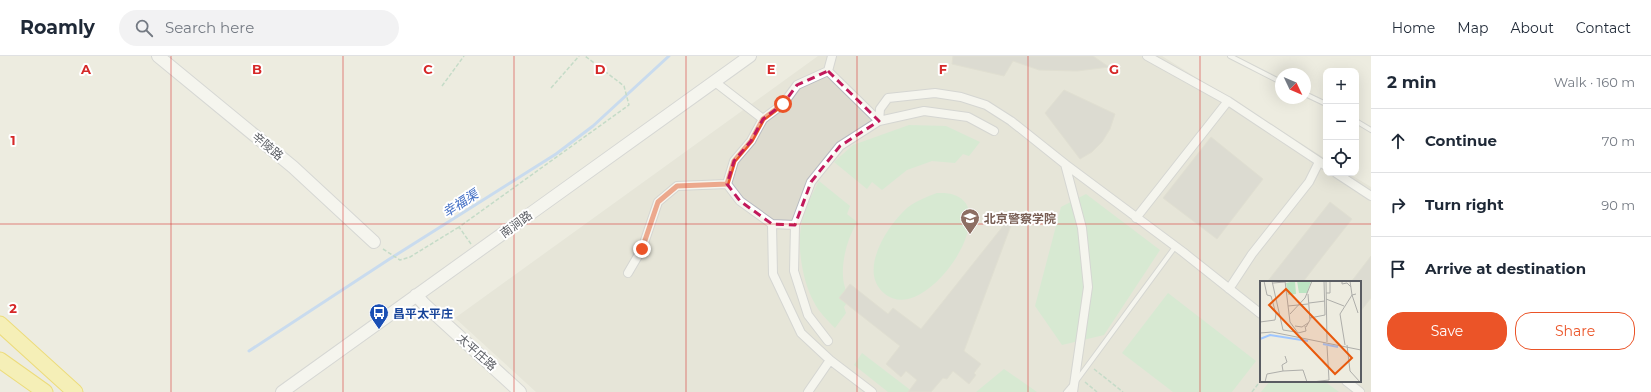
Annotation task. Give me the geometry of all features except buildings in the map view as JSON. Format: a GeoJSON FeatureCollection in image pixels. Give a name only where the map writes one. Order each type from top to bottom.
{"type":"FeatureCollection","features":[{"type":"Feature","properties":{"kind":"highway"},"geometry":{"type":"LineString","coordinates":[[0,324],[75,392]]}},
{"type":"Feature","properties":{"kind":"highway"},"geometry":{"type":"LineString","coordinates":[[0,360],[45,392]]}},
{"type":"Feature","properties":{"kind":"main road","name":"辛陵路"},"geometry":{"type":"LineString","coordinates":[[158,56],[293,167],[374,242]]}},
{"type":"Feature","properties":{"kind":"main road","name":"南涧路"},"geometry":{"type":"LineString","coordinates":[[282,392],[750,56]]}},
{"type":"Feature","properties":{"kind":"main road","name":"太平庄路"},"geometry":{"type":"LineString","coordinates":[[416,295],[520,392]]}},
{"type":"Feature","properties":{"kind":"street"},"geometry":{"type":"LineString","coordinates":[[828,71],[832,56]]}},
{"type":"Feature","properties":{"kind":"street"},"geometry":{"type":"LineString","coordinates":[[1147,56],[1228,101],[1323,164],[1252,254],[1229,289]]}},
{"type":"Feature","properties":{"kind":"street"},"geometry":{"type":"LineString","coordinates":[[727,184],[734,161],[751,141],[763,119],[783,104],[797,85],[828,71]]}},
{"type":"Feature","properties":{"kind":"street"},"geometry":{"type":"LineString","coordinates":[[828,71],[879,121]]}},
{"type":"Feature","properties":{"kind":"street"},"geometry":{"type":"LineString","coordinates":[[715,82],[763,119]]}},
{"type":"Feature","properties":{"kind":"street"},"geometry":{"type":"LineString","coordinates":[[879,121],[880,109],[888,98],[935,92],[962,97],[986,106],[1011,121],[1260,313]]}},
{"type":"Feature","properties":{"kind":"street"},"geometry":{"type":"LineString","coordinates":[[1136,218],[1228,101]]}},
{"type":"Feature","properties":{"kind":"street"},"geometry":{"type":"LineString","coordinates":[[828,341],[808,315],[794,271],[795,225],[811,182],[840,146],[879,121],[924,111],[968,117],[994,131]]}},
{"type":"Feature","properties":{"kind":"street"},"geometry":{"type":"LineString","coordinates":[[1065,164],[1082,228],[1088,287],[1077,380],[1073,392]]}},
{"type":"Feature","properties":{"kind":"street"},"geometry":{"type":"LineString","coordinates":[[1341,176],[1371,196]]}},
{"type":"Feature","properties":{"kind":"street"},"geometry":{"type":"LineString","coordinates":[[727,184],[740,201],[772,224],[795,225]]}},
{"type":"Feature","properties":{"kind":"street"},"geometry":{"type":"LineString","coordinates":[[628,273],[642,249],[658,202],[677,186],[727,184]]}},
{"type":"Feature","properties":{"kind":"street"},"geometry":{"type":"LineString","coordinates":[[772,224],[773,274],[801,333],[830,360],[872,392]]}},
{"type":"Feature","properties":{"kind":"street"},"geometry":{"type":"LineString","coordinates":[[808,392],[830,360]]}},
{"type":"Feature","properties":{"kind":"street"},"geometry":{"type":"LineString","coordinates":[[1347,382],[1360,392]]}},
{"type":"Feature","properties":{"kind":"lane"},"geometry":{"type":"LineString","coordinates":[[1230,56],[1275,79]]}},
{"type":"Feature","properties":{"kind":"lane"},"geometry":{"type":"LineString","coordinates":[[1311,97],[1323,103]]}},
{"type":"Feature","properties":{"kind":"lane"},"geometry":{"type":"LineString","coordinates":[[1359,123],[1371,130]]}},
{"type":"Feature","properties":{"kind":"lane"},"geometry":{"type":"LineString","coordinates":[[1066,392],[1077,380],[1175,247]]}},
{"type":"Feature","properties":{"kind":"path"},"geometry":{"type":"LineString","coordinates":[[442,86],[464,56]]}},
{"type":"Feature","properties":{"kind":"path"},"geometry":{"type":"LineString","coordinates":[[551,88],[579,56]]}},
{"type":"Feature","properties":{"kind":"path"},"geometry":{"type":"LineString","coordinates":[[388,252],[400,260],[410,257],[458,227],[630,105],[624,86],[585,56]]}},
{"type":"Feature","properties":{"kind":"path"},"geometry":{"type":"LineString","coordinates":[[458,227],[477,252]]}},
{"type":"Feature","properties":{"kind":"path"},"geometry":{"type":"LineString","coordinates":[[1088,364],[1123,392]]}},
{"type":"Feature","properties":{"kind":"path"},"geometry":{"type":"LineString","coordinates":[[1077,380],[1097,392]]}},
{"type":"Feature","properties":{"kind":"path"},"geometry":{"type":"LineString","coordinates":[[1252,392],[1260,381]]}},
{"type":"Feature","properties":{"kind":"highlighted area"},"geometry":{"type":"Polygon","coordinates":[[[828,71],[879,121],[840,146],[811,182],[795,225],[772,224],[740,201],[727,184],[734,161],[751,141],[763,119],[783,104],[797,85],[828,71]]]}},
{"type":"Feature","properties":{"kind":"shaded area","name":"北京警察学院"},"geometry":{"type":"Polygon","coordinates":[[[818,56],[1162,56],[1323,157],[1323,176],[1353,176],[1371,187],[1371,392],[536,392],[455,318],[818,56]]]}},
{"type":"Feature","properties":{"kind":"green space"},"geometry":{"type":"Polygon","coordinates":[[[909,125],[946,126],[980,142],[969,156],[963,154],[955,163],[932,161],[907,170],[882,190],[872,182],[867,189],[834,162],[853,145],[909,125]]]}},
{"type":"Feature","properties":{"kind":"green space"},"geometry":{"type":"Polygon","coordinates":[[[819,181],[850,206],[847,214],[857,222],[848,241],[843,269],[844,285],[849,300],[844,307],[846,313],[835,328],[823,316],[810,294],[800,255],[802,221],[808,203],[819,181]]]}},
{"type":"Feature","properties":{"kind":"green space"},"geometry":{"type":"Polygon","coordinates":[[[937,193],[957,196],[967,206],[970,222],[965,240],[955,260],[941,277],[925,291],[905,300],[890,297],[877,285],[874,274],[874,262],[878,250],[891,226],[907,208],[921,199],[937,193]]]}},
{"type":"Feature","properties":{"kind":"green space"},"geometry":{"type":"Polygon","coordinates":[[[1086,194],[1160,250],[1104,335],[1062,345],[1035,306],[1061,207],[1086,194]]]}},
{"type":"Feature","properties":{"kind":"green space"},"geometry":{"type":"Polygon","coordinates":[[[1168,293],[1256,361],[1232,392],[1173,392],[1122,353],[1168,293]]]}},
{"type":"Feature","properties":{"kind":"green space"},"geometry":{"type":"Polygon","coordinates":[[[862,353],[913,392],[888,392],[854,365],[862,353]]]}},
{"type":"Feature","properties":{"kind":"green space"},"geometry":{"type":"Polygon","coordinates":[[[1004,369],[1037,392],[976,392],[1004,369]]]}},
{"type":"Feature","properties":{"kind":"green space"},"geometry":{"type":"Polygon","coordinates":[[[1269,382],[1325,382],[1339,392],[1261,392],[1269,382]]]}},
{"type":"Feature","properties":{"kind":"waterway","name":"幸福渠"},"geometry":{"type":"LineString","coordinates":[[249,351],[388,260],[556,154],[593,126],[669,56]]}},
{"type":"Feature","properties":{"kind":"place","name":"北京警察学院"},"geometry":{"type":"Point","coordinates":[970,235]}},
{"type":"Feature","properties":{"kind":"place","name":"昌平太平庄"},"geometry":{"type":"Point","coordinates":[379,330]}},
{"type":"Feature","properties":{"kind":"route"},"geometry":{"type":"LineString","coordinates":[[642,249],[658,202],[677,186],[727,184],[734,161],[751,141],[763,119],[783,104]]}}]}
